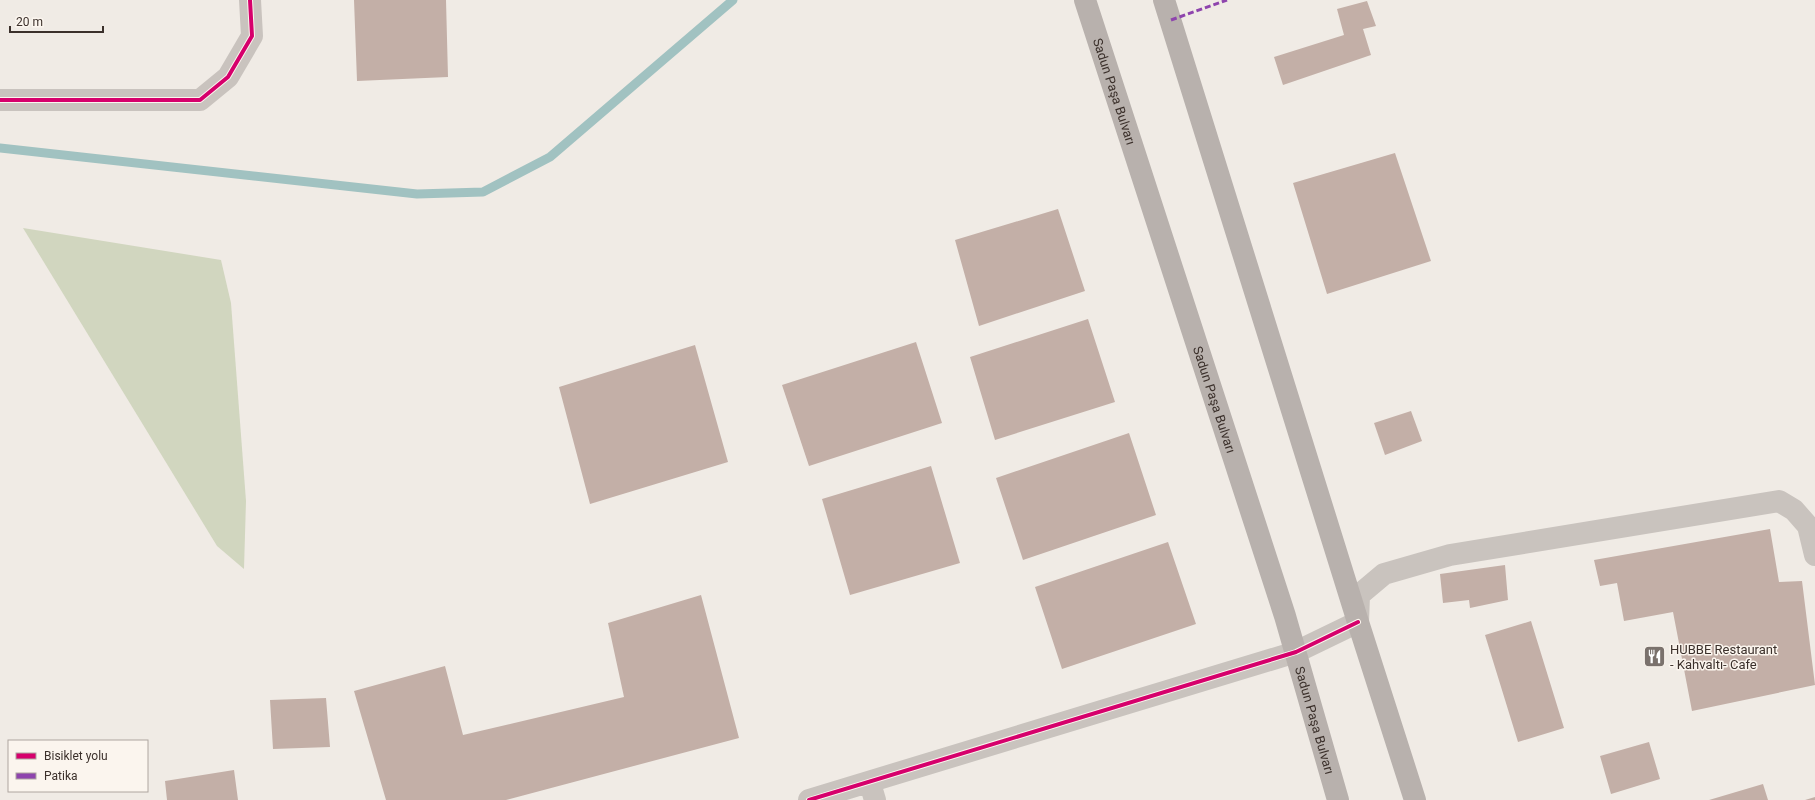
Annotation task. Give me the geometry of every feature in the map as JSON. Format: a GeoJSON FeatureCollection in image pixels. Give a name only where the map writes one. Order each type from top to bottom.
{"type":"FeatureCollection","features":[{"type":"Feature","properties":{"kind":"main road","name":"Sadun Paşa Bulvarı"},"geometry":{"type":"LineString","coordinates":[[1085,0],[1296,652],[1338,800]]}},
{"type":"Feature","properties":{"kind":"main road"},"geometry":{"type":"LineString","coordinates":[[1164,0],[1415,800]]}},
{"type":"Feature","properties":{"kind":"street"},"geometry":{"type":"LineString","coordinates":[[0,100],[200,100],[228,78],[252,36],[250,0]]}},
{"type":"Feature","properties":{"kind":"street"},"geometry":{"type":"LineString","coordinates":[[809,800],[872,791],[1296,652],[1358,622],[1359,595],[1384,574],[1450,555],[1779,500],[1794,510],[1808,526],[1815,555]]}},
{"type":"Feature","properties":{"kind":"green space"},"geometry":{"type":"Polygon","coordinates":[[[23,228],[221,260],[231,303],[246,501],[244,569],[217,546],[23,228]]]}},
{"type":"Feature","properties":{"kind":"building"},"geometry":{"type":"Polygon","coordinates":[[[354,0],[446,0],[448,77],[357,81],[354,0]]]}},
{"type":"Feature","properties":{"kind":"building"},"geometry":{"type":"Polygon","coordinates":[[[1367,1],[1376,26],[1363,29],[1371,55],[1283,85],[1274,57],[1344,35],[1337,9],[1367,1]]]}},
{"type":"Feature","properties":{"kind":"building"},"geometry":{"type":"Polygon","coordinates":[[[1395,153],[1431,261],[1327,294],[1293,183],[1395,153]]]}},
{"type":"Feature","properties":{"kind":"building"},"geometry":{"type":"Polygon","coordinates":[[[1058,209],[1085,291],[979,326],[955,240],[1058,209]]]}},
{"type":"Feature","properties":{"kind":"building"},"geometry":{"type":"Polygon","coordinates":[[[1088,319],[1115,402],[995,440],[970,357],[1088,319]]]}},
{"type":"Feature","properties":{"kind":"building"},"geometry":{"type":"Polygon","coordinates":[[[916,342],[942,423],[809,466],[782,385],[916,342]]]}},
{"type":"Feature","properties":{"kind":"building"},"geometry":{"type":"Polygon","coordinates":[[[695,345],[728,462],[590,504],[559,387],[695,345]]]}},
{"type":"Feature","properties":{"kind":"building"},"geometry":{"type":"Polygon","coordinates":[[[1411,411],[1422,441],[1385,455],[1374,423],[1411,411]]]}},
{"type":"Feature","properties":{"kind":"building"},"geometry":{"type":"Polygon","coordinates":[[[1129,433],[1156,515],[1023,560],[996,478],[1129,433]]]}},
{"type":"Feature","properties":{"kind":"building"},"geometry":{"type":"Polygon","coordinates":[[[931,466],[960,563],[850,595],[822,499],[931,466]]]}},
{"type":"Feature","properties":{"kind":"building"},"geometry":{"type":"Polygon","coordinates":[[[1770,529],[1779,582],[1802,581],[1815,685],[1692,711],[1673,612],[1624,621],[1617,583],[1600,586],[1594,560],[1770,529]]]}},
{"type":"Feature","properties":{"kind":"building"},"geometry":{"type":"Polygon","coordinates":[[[1168,542],[1196,624],[1062,669],[1035,587],[1168,542]]]}},
{"type":"Feature","properties":{"kind":"building"},"geometry":{"type":"Polygon","coordinates":[[[1505,565],[1508,600],[1470,608],[1469,600],[1443,603],[1440,574],[1505,565]]]}},
{"type":"Feature","properties":{"kind":"building"},"geometry":{"type":"Polygon","coordinates":[[[701,595],[739,738],[506,800],[386,800],[354,691],[445,666],[463,735],[624,697],[608,623],[701,595]]]}},
{"type":"Feature","properties":{"kind":"building"},"geometry":{"type":"Polygon","coordinates":[[[1531,621],[1564,728],[1518,742],[1485,635],[1531,621]]]}},
{"type":"Feature","properties":{"kind":"building"},"geometry":{"type":"Polygon","coordinates":[[[326,698],[330,747],[273,749],[270,700],[326,698]]]}},
{"type":"Feature","properties":{"kind":"building"},"geometry":{"type":"Polygon","coordinates":[[[1649,742],[1660,779],[1611,794],[1600,756],[1649,742]]]}},
{"type":"Feature","properties":{"kind":"building"},"geometry":{"type":"Polygon","coordinates":[[[234,770],[238,800],[167,800],[165,781],[234,770]]]}},
{"type":"Feature","properties":{"kind":"building"},"geometry":{"type":"Polygon","coordinates":[[[1763,784],[1768,800],[1709,800],[1763,784]]]}},
{"type":"Feature","properties":{"kind":"building"},"geometry":{"type":"Polygon","coordinates":[[[1815,797],[1815,800],[1805,800],[1815,797]]]}},
{"type":"Feature","properties":{"kind":"waterway"},"geometry":{"type":"LineString","coordinates":[[0,148],[417,194],[483,192],[550,157],[733,0]]}},
{"type":"Feature","properties":{"kind":"marked path"},"geometry":{"type":"LineString","coordinates":[[1171,20],[1227,0]]}},
{"type":"Feature","properties":{"kind":"cycle path"},"geometry":{"type":"LineString","coordinates":[[0,100],[200,100],[228,77],[252,36],[250,0]]}},
{"type":"Feature","properties":{"kind":"cycle path"},"geometry":{"type":"LineString","coordinates":[[809,800],[1296,652],[1358,622]]}},
{"type":"Feature","properties":{"kind":"place","name":"HUBBE Restaurant - Kahvaltı- Cafe"},"geometry":{"type":"Point","coordinates":[1655,656]}}]}
